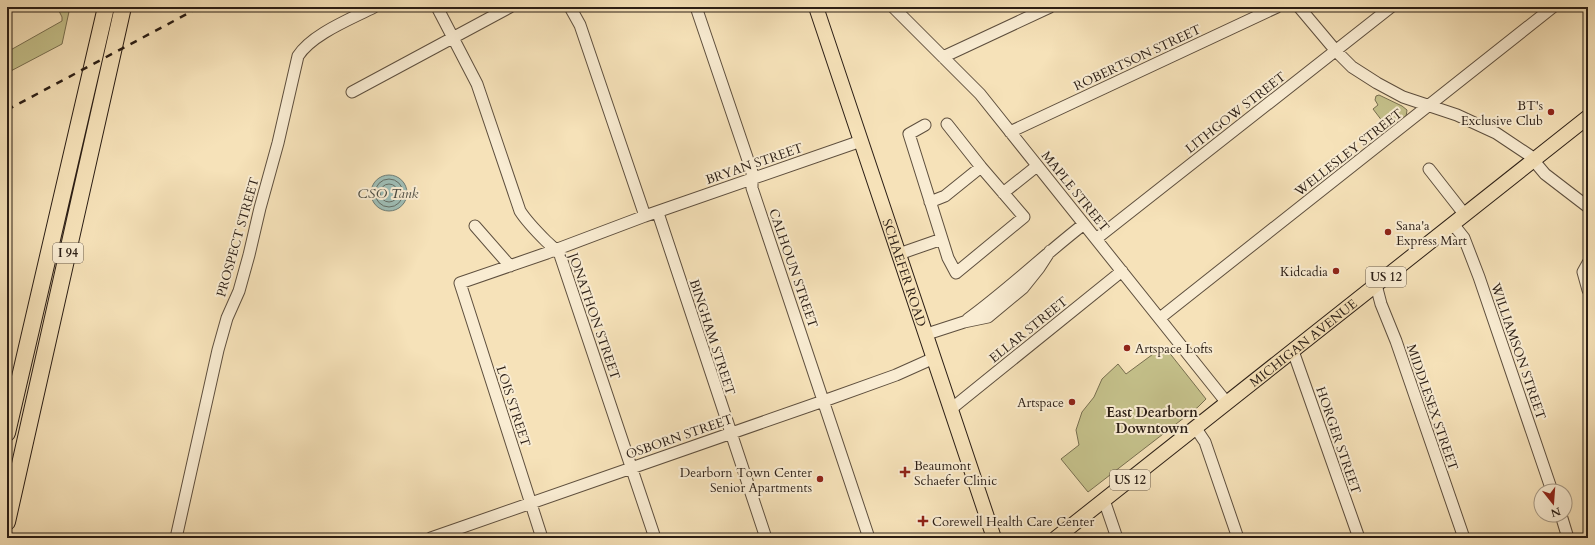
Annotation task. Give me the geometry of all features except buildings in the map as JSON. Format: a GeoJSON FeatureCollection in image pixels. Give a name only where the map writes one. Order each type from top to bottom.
{"type":"FeatureCollection","features":[{"type":"Feature","properties":{"kind":"highway","name":"I 94"},"geometry":{"type":"LineString","coordinates":[[7,433],[106,7]]}},
{"type":"Feature","properties":{"kind":"highway","name":"I 94"},"geometry":{"type":"LineString","coordinates":[[7,522],[123,7]]}},
{"type":"Feature","properties":{"kind":"main road","name":"SCHAEFER ROAD"},"geometry":{"type":"LineString","coordinates":[[816,7],[927,334],[994,538]]}},
{"type":"Feature","properties":{"kind":"main road","name":"MICHIGAN AVENUE"},"geometry":{"type":"LineString","coordinates":[[1056,538],[1588,118]]}},
{"type":"Feature","properties":{"kind":"street","name":"PROSPECT STREET"},"geometry":{"type":"LineString","coordinates":[[176,538],[218,350],[227,318],[239,291],[249,255],[278,143],[298,56],[306,46],[318,37],[374,7]]}},
{"type":"Feature","properties":{"kind":"street","name":"JONATHON STREET"},"geometry":{"type":"LineString","coordinates":[[436,7],[477,84],[520,211],[523,217],[557,249],[565,268],[654,538]]}},
{"type":"Feature","properties":{"kind":"street"},"geometry":{"type":"LineString","coordinates":[[352,92],[510,7]]}},
{"type":"Feature","properties":{"kind":"street"},"geometry":{"type":"LineString","coordinates":[[475,226],[510,266],[646,216],[580,25],[570,7]]}},
{"type":"Feature","properties":{"kind":"street","name":"CALHOUN STREET"},"geometry":{"type":"LineString","coordinates":[[696,7],[752,172],[752,188],[869,538]]}},
{"type":"Feature","properties":{"kind":"street","name":"MAPLE STREET"},"geometry":{"type":"LineString","coordinates":[[892,7],[980,94],[1228,402]]}},
{"type":"Feature","properties":{"kind":"street"},"geometry":{"type":"LineString","coordinates":[[943,57],[1050,7]]}},
{"type":"Feature","properties":{"kind":"street","name":"ROBERTSON STREET"},"geometry":{"type":"LineString","coordinates":[[1010,132],[1276,7]]}},
{"type":"Feature","properties":{"kind":"street"},"geometry":{"type":"LineString","coordinates":[[1299,7],[1336,51],[1352,67],[1403,97],[1457,115],[1483,126],[1508,140],[1534,160],[1545,174],[1588,207]]}},
{"type":"Feature","properties":{"kind":"street","name":"LITHGOW STREET"},"geometry":{"type":"LineString","coordinates":[[1096,239],[1392,7]]}},
{"type":"Feature","properties":{"kind":"street","name":"WELLESLEY STREET"},"geometry":{"type":"LineString","coordinates":[[1160,318],[1554,7]]}},
{"type":"Feature","properties":{"kind":"street"},"geometry":{"type":"LineString","coordinates":[[925,125],[909,134],[948,258],[956,273],[1024,217],[981,167],[947,124]]}},
{"type":"Feature","properties":{"kind":"street","name":"BRYAN STREET"},"geometry":{"type":"LineString","coordinates":[[646,216],[861,141]]}},
{"type":"Feature","properties":{"kind":"street"},"geometry":{"type":"LineString","coordinates":[[1003,193],[1038,166]]}},
{"type":"Feature","properties":{"kind":"street"},"geometry":{"type":"LineString","coordinates":[[930,202],[945,196],[981,167]]}},
{"type":"Feature","properties":{"kind":"street"},"geometry":{"type":"LineString","coordinates":[[1429,169],[1465,215]]}},
{"type":"Feature","properties":{"kind":"street","name":"BINGHAM STREET"},"geometry":{"type":"LineString","coordinates":[[658,213],[766,538]]}},
{"type":"Feature","properties":{"kind":"street"},"geometry":{"type":"LineString","coordinates":[[927,334],[964,322],[1005,291],[1050,251],[1084,224]]}},
{"type":"Feature","properties":{"kind":"street","name":"WILLIAMSON STREET"},"geometry":{"type":"LineString","coordinates":[[1453,224],[1464,238],[1549,483]]}},
{"type":"Feature","properties":{"kind":"street"},"geometry":{"type":"LineString","coordinates":[[899,254],[942,239]]}},
{"type":"Feature","properties":{"kind":"street"},"geometry":{"type":"LineString","coordinates":[[1588,263],[1583,272],[1588,290]]}},
{"type":"Feature","properties":{"kind":"street","name":"LOIS STREET"},"geometry":{"type":"LineString","coordinates":[[510,266],[460,283],[542,538]]}},
{"type":"Feature","properties":{"kind":"street","name":"ELLAR STREET"},"geometry":{"type":"LineString","coordinates":[[951,408],[1122,271]]}},
{"type":"Feature","properties":{"kind":"street","name":"MIDDLESEX STREET"},"geometry":{"type":"LineString","coordinates":[[1376,285],[1380,304],[1398,347],[1464,538]]}},
{"type":"Feature","properties":{"kind":"street","name":"HORGER STREET"},"geometry":{"type":"LineString","coordinates":[[1293,350],[1358,538]]}},
{"type":"Feature","properties":{"kind":"street","name":"OSBORN STREET"},"geometry":{"type":"LineString","coordinates":[[431,538],[896,375],[934,358]]}},
{"type":"Feature","properties":{"kind":"street"},"geometry":{"type":"LineString","coordinates":[[1195,427],[1204,442],[1238,538]]}},
{"type":"Feature","properties":{"kind":"street"},"geometry":{"type":"LineString","coordinates":[[1104,500],[1117,538]]}},
{"type":"Feature","properties":{"kind":"street"},"geometry":{"type":"LineString","coordinates":[[1563,523],[1568,538]]}},
{"type":"Feature","properties":{"kind":"shaded area"},"geometry":{"type":"Polygon","coordinates":[[[57,7],[70,7],[62,44],[7,73],[7,52],[62,21],[62,17],[57,7]]]}},
{"type":"Feature","properties":{"kind":"shaded area"},"geometry":{"type":"Polygon","coordinates":[[[1379,95],[1407,110],[1406,117],[1387,132],[1386,126],[1373,109],[1378,105],[1375,100],[1376,96],[1379,95]]]}},
{"type":"Feature","properties":{"kind":"shaded area"},"geometry":{"type":"Polygon","coordinates":[[[1164,346],[1206,399],[1198,407],[1088,492],[1061,459],[1079,445],[1076,430],[1082,412],[1094,397],[1102,379],[1118,364],[1126,374],[1164,346]]]}},
{"type":"Feature","properties":{"kind":"water","name":"CSO Tank"},"geometry":{"type":"Polygon","coordinates":[[[389,175],[399,178],[404,183],[407,193],[404,203],[399,208],[389,211],[379,208],[374,203],[371,193],[374,183],[379,178],[389,175]]]}},
{"type":"Feature","properties":{"kind":"railway"},"geometry":{"type":"LineString","coordinates":[[7,110],[200,7]]}},
{"type":"Feature","properties":{"kind":"place","name":"BT's Exclusive Club"},"geometry":{"type":"Point","coordinates":[1551,112]}},
{"type":"Feature","properties":{"kind":"place","name":"Sana'a Express Mart"},"geometry":{"type":"Point","coordinates":[1388,232]}},
{"type":"Feature","properties":{"kind":"place","name":"Kidcadia"},"geometry":{"type":"Point","coordinates":[1336,271]}},
{"type":"Feature","properties":{"kind":"place","name":"Artspace Lofts"},"geometry":{"type":"Point","coordinates":[1127,348]}},
{"type":"Feature","properties":{"kind":"place","name":"Artspace"},"geometry":{"type":"Point","coordinates":[1072,402]}},
{"type":"Feature","properties":{"kind":"place","name":"Beaumont Schaefer Clinic"},"geometry":{"type":"Point","coordinates":[905,472]}},
{"type":"Feature","properties":{"kind":"place","name":"Dearborn Town Center Senior Apartments"},"geometry":{"type":"Point","coordinates":[820,479]}},
{"type":"Feature","properties":{"kind":"place","name":"Corewell Health Care Center"},"geometry":{"type":"Point","coordinates":[923,521]}},
{"type":"Feature","properties":{"kind":"district","name":"East Dearborn Downtown"},"geometry":{"type":"Point","coordinates":[1152,420]}}]}
